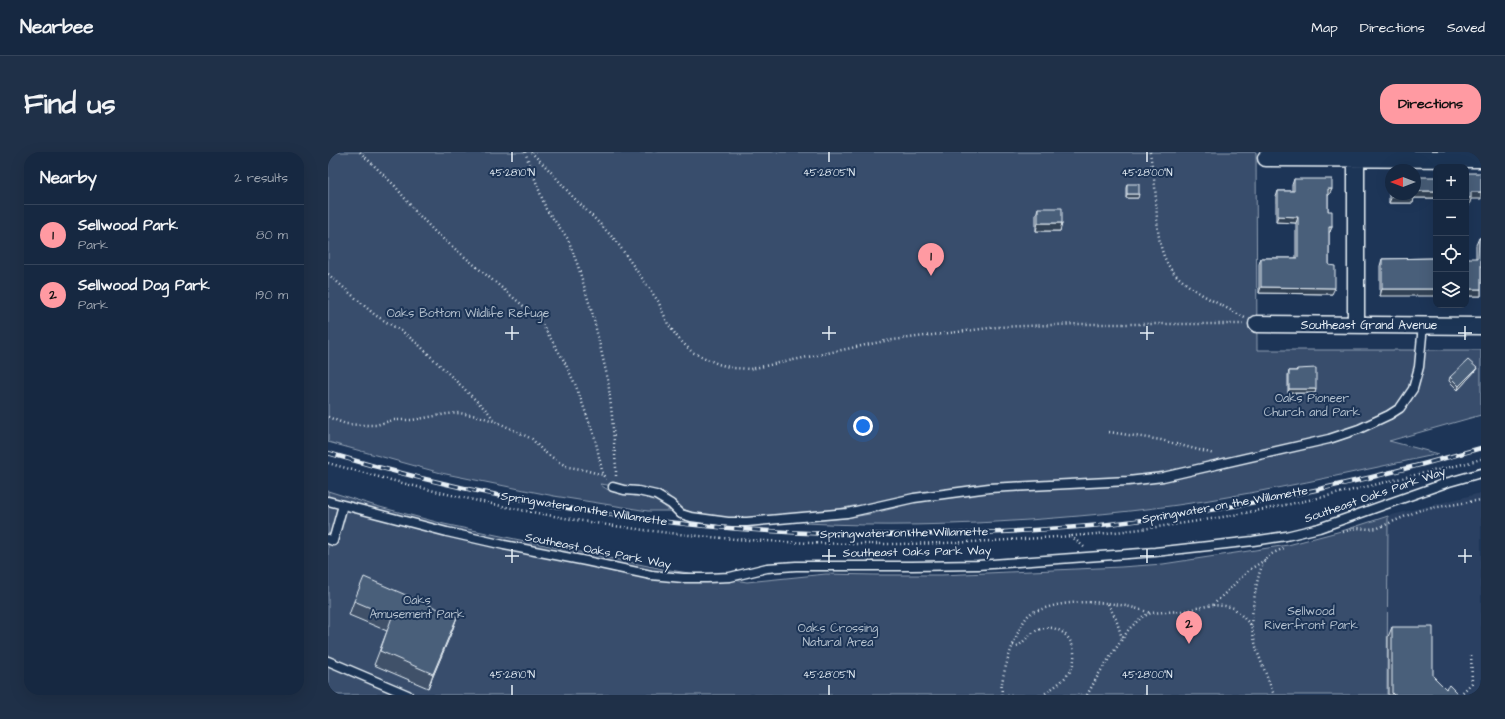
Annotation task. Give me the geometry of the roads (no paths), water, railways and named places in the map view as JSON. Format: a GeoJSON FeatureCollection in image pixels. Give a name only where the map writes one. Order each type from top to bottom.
{"type":"FeatureCollection","features":[{"type":"Feature","properties":{"kind":"street"},"geometry":{"type":"LineString","coordinates":[[1266,158],[1356,155],[1481,159]]}},
{"type":"Feature","properties":{"kind":"street"},"geometry":{"type":"LineString","coordinates":[[1356,155],[1356,325]]}},
{"type":"Feature","properties":{"kind":"street","name":"Southeast Grand Avenue"},"geometry":{"type":"LineString","coordinates":[[1257,324],[1481,326]]}},
{"type":"Feature","properties":{"kind":"lane"},"geometry":{"type":"LineString","coordinates":[[613,487],[656,495],[671,504],[681,514],[691,517],[728,522],[747,522],[847,512],[914,498],[988,488],[1128,481],[1163,477],[1330,439],[1359,429],[1400,408],[1413,389],[1417,377],[1423,325]]}},
{"type":"Feature","properties":{"kind":"lane","name":"Southeast Oaks Park Way"},"geometry":{"type":"LineString","coordinates":[[328,501],[476,539],[640,572],[675,578],[712,578],[730,577],[758,570],[787,566],[912,566],[978,564],[1155,552],[1253,541],[1319,528],[1443,484],[1481,473]]}},
{"type":"Feature","properties":{"kind":"lane"},"geometry":{"type":"LineString","coordinates":[[328,539],[333,541],[343,505]]}},
{"type":"Feature","properties":{"kind":"lane"},"geometry":{"type":"LineString","coordinates":[[328,661],[408,695]]}},
{"type":"Feature","properties":{"kind":"railway"},"geometry":{"type":"LineString","coordinates":[[328,453],[411,476],[578,510],[662,521],[746,529],[831,534],[916,535],[1002,532],[1101,525],[1197,512],[1293,495],[1387,473],[1481,448]]}},
{"type":"Feature","properties":{"kind":"place","name":"Sellwood Park"},"geometry":{"type":"Point","coordinates":[931,276]}},
{"type":"Feature","properties":{"kind":"place","name":"Sellwood Dog Park"},"geometry":{"type":"Point","coordinates":[1189,644]}},
{"type":"Feature","properties":{"kind":"park label","name":"Oaks Bottom Wildlife Refuge"},"geometry":{"type":"Point","coordinates":[468,313]}},
{"type":"Feature","properties":{"kind":"park label","name":"Oaks Pioneer Church and Park"},"geometry":{"type":"Point","coordinates":[1312,405]}},
{"type":"Feature","properties":{"kind":"park label","name":"Oaks Amusement Park"},"geometry":{"type":"Point","coordinates":[417,607]}},
{"type":"Feature","properties":{"kind":"park label","name":"Sellwood Riverfront Park"},"geometry":{"type":"Point","coordinates":[1311,618]}},
{"type":"Feature","properties":{"kind":"park label","name":"Oaks Crossing Natural Area"},"geometry":{"type":"Point","coordinates":[838,635]}}]}
